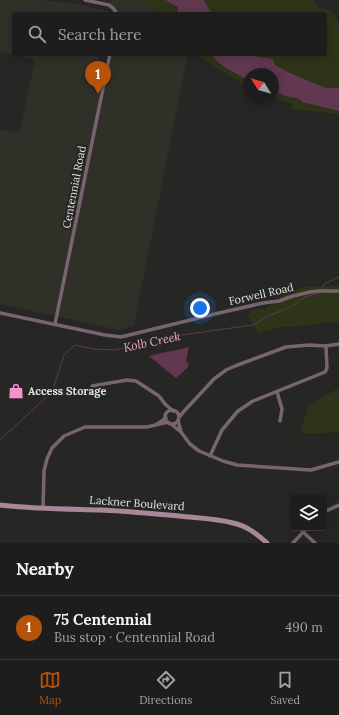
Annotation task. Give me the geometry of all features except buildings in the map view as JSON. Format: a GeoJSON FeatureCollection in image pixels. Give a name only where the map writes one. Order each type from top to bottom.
{"type":"FeatureCollection","features":[{"type":"Feature","properties":{"kind":"main road","name":"Lackner Boulevard"},"geometry":{"type":"LineString","coordinates":[[0,505],[15,507],[133,512],[217,520],[234,523],[255,532],[267,543]]}},
{"type":"Feature","properties":{"kind":"street"},"geometry":{"type":"LineString","coordinates":[[85,0],[109,5],[115,12]]}},
{"type":"Feature","properties":{"kind":"street","name":"Centennial Road"},"geometry":{"type":"LineString","coordinates":[[55,324],[110,56]]}},
{"type":"Feature","properties":{"kind":"street","name":"Forwell Road"},"geometry":{"type":"LineString","coordinates":[[0,312],[105,335],[121,337],[219,313],[279,301],[293,296],[318,291],[339,291]]}},
{"type":"Feature","properties":{"kind":"street"},"geometry":{"type":"LineString","coordinates":[[43,508],[44,471],[47,459],[52,448],[64,436],[85,427],[147,428],[156,425],[175,423],[214,379],[226,370],[286,347],[309,345],[326,346],[339,344]]}},
{"type":"Feature","properties":{"kind":"street"},"geometry":{"type":"LineString","coordinates":[[210,456],[222,430],[238,411],[254,401],[325,372],[327,368],[326,346]]}},
{"type":"Feature","properties":{"kind":"street"},"geometry":{"type":"LineString","coordinates":[[92,386],[127,380],[136,381],[158,396],[165,404],[178,414],[180,432]]}},
{"type":"Feature","properties":{"kind":"street"},"geometry":{"type":"LineString","coordinates":[[276,392],[282,409],[280,420]]}},
{"type":"Feature","properties":{"kind":"street"},"geometry":{"type":"LineString","coordinates":[[165,404],[166,416],[170,423],[190,444],[199,451],[223,462],[237,465],[311,470],[339,462]]}},
{"type":"Feature","properties":{"kind":"street"},"geometry":{"type":"LineString","coordinates":[[156,425],[170,412],[187,408]]}},
{"type":"Feature","properties":{"kind":"street"},"geometry":{"type":"LineString","coordinates":[[327,511],[339,505]]}},
{"type":"Feature","properties":{"kind":"street"},"geometry":{"type":"LineString","coordinates":[[293,543],[303,532],[315,543]]}},
{"type":"Feature","properties":{"kind":"shaded area"},"geometry":{"type":"Polygon","coordinates":[[[0,0],[39,0],[77,4],[107,11],[12,12],[12,54],[0,52],[0,0]]]}},
{"type":"Feature","properties":{"kind":"shaded area"},"geometry":{"type":"Polygon","coordinates":[[[101,0],[145,0],[154,12],[117,12],[114,6],[108,1],[101,0]]]}},
{"type":"Feature","properties":{"kind":"shaded area"},"geometry":{"type":"Polygon","coordinates":[[[165,0],[204,0],[211,12],[177,12],[178,7],[165,0]]]}},
{"type":"Feature","properties":{"kind":"shaded area"},"geometry":{"type":"Polygon","coordinates":[[[20,56],[99,56],[97,68],[109,69],[112,56],[186,56],[187,58],[134,325],[120,330],[0,304],[0,129],[20,133],[35,59],[20,56]]]}},
{"type":"Feature","properties":{"kind":"shaded area"},"geometry":{"type":"Polygon","coordinates":[[[212,56],[254,56],[273,59],[275,65],[306,80],[326,88],[339,88],[339,111],[302,102],[300,99],[285,96],[279,93],[279,68],[243,68],[243,77],[227,68],[212,56]]]}},
{"type":"Feature","properties":{"kind":"shaded area"},"geometry":{"type":"Polygon","coordinates":[[[189,347],[186,361],[189,364],[188,367],[176,378],[149,356],[179,350],[189,347]]]}},
{"type":"Feature","properties":{"kind":"green space"},"geometry":{"type":"Polygon","coordinates":[[[145,0],[165,0],[178,7],[177,12],[154,12],[145,0]]]}},
{"type":"Feature","properties":{"kind":"green space"},"geometry":{"type":"Polygon","coordinates":[[[204,0],[314,0],[319,7],[331,10],[339,24],[339,88],[326,88],[275,65],[273,59],[254,56],[327,56],[327,12],[211,12],[204,0]]]}},
{"type":"Feature","properties":{"kind":"green space"},"geometry":{"type":"Polygon","coordinates":[[[198,56],[213,56],[216,61],[228,70],[239,75],[243,79],[243,84],[198,56]]]}},
{"type":"Feature","properties":{"kind":"green space"},"geometry":{"type":"Polygon","coordinates":[[[279,93],[339,111],[339,114],[291,109],[293,104],[279,100],[279,93]]]}},
{"type":"Feature","properties":{"kind":"green space"},"geometry":{"type":"Polygon","coordinates":[[[339,284],[339,323],[330,322],[291,327],[278,327],[259,333],[247,315],[252,310],[264,309],[292,290],[301,287],[334,286],[339,284]]]}},
{"type":"Feature","properties":{"kind":"green space"},"geometry":{"type":"Polygon","coordinates":[[[339,388],[339,432],[310,434],[300,433],[309,405],[339,388]]]}},
{"type":"Feature","properties":{"kind":"waterway","name":"Kolb Creek"},"geometry":{"type":"LineString","coordinates":[[321,290],[324,284],[339,277]]}},
{"type":"Feature","properties":{"kind":"waterway","name":"Kolb Creek"},"geometry":{"type":"LineString","coordinates":[[0,440],[52,392],[64,355],[75,345],[94,349],[116,350],[155,338],[165,338],[253,325],[268,316],[291,307],[305,297],[319,293]]}},
{"type":"Feature","properties":{"kind":"place","name":"75 Centennial"},"geometry":{"type":"Point","coordinates":[98,94]}},
{"type":"Feature","properties":{"kind":"place","name":"Access Storage"},"geometry":{"type":"Point","coordinates":[16,391]}}]}
